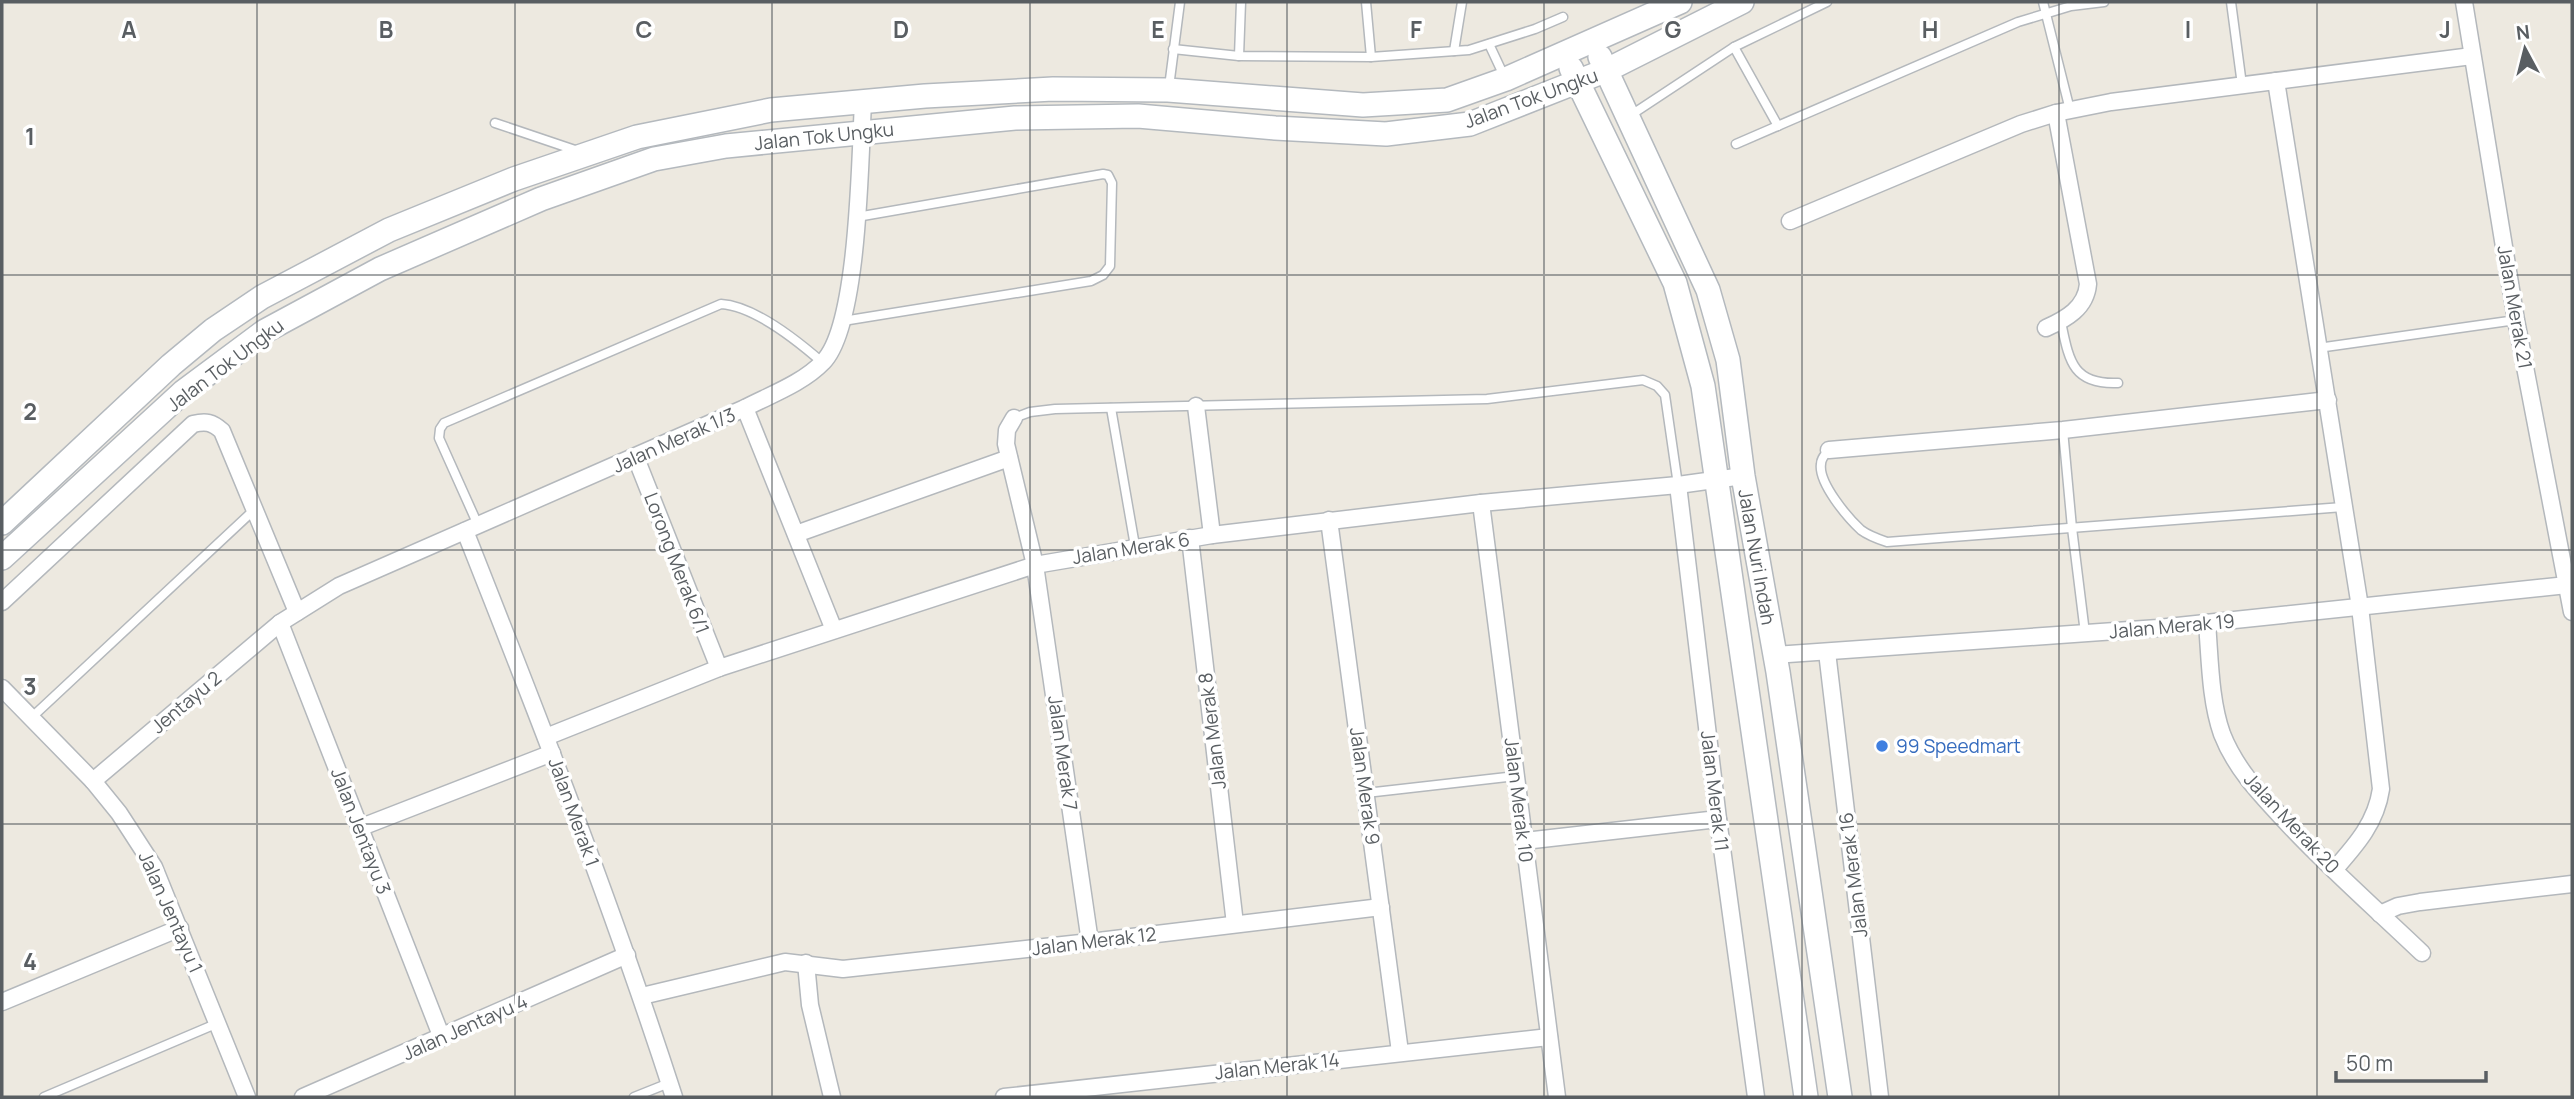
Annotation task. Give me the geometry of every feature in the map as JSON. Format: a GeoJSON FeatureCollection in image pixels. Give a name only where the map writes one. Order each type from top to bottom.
{"type":"FeatureCollection","features":[{"type":"Feature","properties":{"kind":"main road","name":"Jalan Tok Ungku"},"geometry":{"type":"LineString","coordinates":[[2,523],[171,365],[213,330],[262,297],[388,230],[514,179],[636,137],[771,110],[1053,89],[1168,90],[1363,105],[1447,100],[1506,79],[1680,2]]}},
{"type":"Feature","properties":{"kind":"main road","name":"Jalan Tok Ungku"},"geometry":{"type":"LineString","coordinates":[[2,558],[183,392],[265,331],[380,270],[541,200],[654,159],[726,146],[1015,118],[1138,116],[1386,134],[1469,124],[1607,70],[1742,2]]}},
{"type":"Feature","properties":{"kind":"main road","name":"Jalan Nuri Indah"},"geometry":{"type":"LineString","coordinates":[[1593,41],[1708,290],[1728,360],[1743,476],[1775,655],[1840,1097]]}},
{"type":"Feature","properties":{"kind":"main road","name":"Jalan Nuri Indah"},"geometry":{"type":"LineString","coordinates":[[1563,54],[1675,283],[1703,386],[1806,1097]]}},
{"type":"Feature","properties":{"kind":"street","name":"Jalan Merak 21"},"geometry":{"type":"LineString","coordinates":[[2464,2],[2516,320],[2572,612]]}},
{"type":"Feature","properties":{"kind":"street"},"geometry":{"type":"LineString","coordinates":[[1790,220],[2021,124],[2063,112],[2111,102],[2472,56]]}},
{"type":"Feature","properties":{"kind":"street"},"geometry":{"type":"LineString","coordinates":[[2276,81],[2360,607],[2381,789],[2371,825],[2334,870]]}},
{"type":"Feature","properties":{"kind":"street"},"geometry":{"type":"LineString","coordinates":[[823,363],[831,353],[842,321],[852,269],[863,102]]}},
{"type":"Feature","properties":{"kind":"street"},"geometry":{"type":"LineString","coordinates":[[2053,325],[2080,305],[2088,294],[2063,112]]}},
{"type":"Feature","properties":{"kind":"street","name":"Jalan Merak 1/3"},"geometry":{"type":"LineString","coordinates":[[280,623],[340,586],[745,408],[806,376],[823,363]]}},
{"type":"Feature","properties":{"kind":"street"},"geometry":{"type":"LineString","coordinates":[[1829,450],[2063,430],[2328,400]]}},
{"type":"Feature","properties":{"kind":"street"},"geometry":{"type":"LineString","coordinates":[[1196,407],[1212,535]]}},
{"type":"Feature","properties":{"kind":"street"},"geometry":{"type":"LineString","coordinates":[[745,408],[834,630]]}},
{"type":"Feature","properties":{"kind":"street","name":"Jalan Merak 7"},"geometry":{"type":"LineString","coordinates":[[1014,418],[1007,430],[1006,444],[1035,565],[1090,942]]}},
{"type":"Feature","properties":{"kind":"street"},"geometry":{"type":"LineString","coordinates":[[2,602],[193,424],[204,422],[215,424],[222,431],[297,612]]}},
{"type":"Feature","properties":{"kind":"street","name":"Lorong Merak 6/1"},"geometry":{"type":"LineString","coordinates":[[636,458],[719,668]]}},
{"type":"Feature","properties":{"kind":"street"},"geometry":{"type":"LineString","coordinates":[[796,534],[1009,458]]}},
{"type":"Feature","properties":{"kind":"street","name":"Jalan Merak 6"},"geometry":{"type":"LineString","coordinates":[[546,737],[719,668],[1035,565],[1135,546],[1329,520],[1743,476]]}},
{"type":"Feature","properties":{"kind":"street","name":"Jalan Merak 11"},"geometry":{"type":"LineString","coordinates":[[1678,485],[1718,820],[1756,1097]]}},
{"type":"Feature","properties":{"kind":"street","name":"Jalan Merak 10"},"geometry":{"type":"LineString","coordinates":[[1481,503],[1557,1097]]}},
{"type":"Feature","properties":{"kind":"street","name":"Jalan Merak 9"},"geometry":{"type":"LineString","coordinates":[[1329,520],[1400,1052]]}},
{"type":"Feature","properties":{"kind":"street","name":"Jalan Merak 1"},"geometry":{"type":"LineString","coordinates":[[471,528],[642,996],[671,1090]]}},
{"type":"Feature","properties":{"kind":"street","name":"Jalan Merak 8"},"geometry":{"type":"LineString","coordinates":[[1190,538],[1235,924]]}},
{"type":"Feature","properties":{"kind":"street","name":"Jalan Merak 19"},"geometry":{"type":"LineString","coordinates":[[1775,655],[2207,623],[2567,585]]}},
{"type":"Feature","properties":{"kind":"street","name":"Jentayu 2"},"geometry":{"type":"LineString","coordinates":[[93,781],[280,623]]}},
{"type":"Feature","properties":{"kind":"street","name":"Jalan Jentayu 3"},"geometry":{"type":"LineString","coordinates":[[280,623],[442,1038]]}},
{"type":"Feature","properties":{"kind":"street","name":"Jalan Merak 20"},"geometry":{"type":"LineString","coordinates":[[2207,623],[2216,710],[2229,749],[2250,783],[2334,870],[2422,953]]}},
{"type":"Feature","properties":{"kind":"street","name":"Jalan Merak 16"},"geometry":{"type":"LineString","coordinates":[[1827,652],[1881,1097]]}},
{"type":"Feature","properties":{"kind":"street","name":"Jalan Jentayu 1"},"geometry":{"type":"LineString","coordinates":[[2,688],[93,781],[119,813],[155,867],[247,1097]]}},
{"type":"Feature","properties":{"kind":"street"},"geometry":{"type":"LineString","coordinates":[[359,828],[552,753]]}},
{"type":"Feature","properties":{"kind":"street"},"geometry":{"type":"LineString","coordinates":[[1524,841],[1718,820]]}},
{"type":"Feature","properties":{"kind":"street"},"geometry":{"type":"LineString","coordinates":[[2380,914],[2398,906],[2420,902],[2572,884]]}},
{"type":"Feature","properties":{"kind":"street","name":"Jalan Merak 12"},"geometry":{"type":"LineString","coordinates":[[642,996],[786,962],[843,969],[1381,906]]}},
{"type":"Feature","properties":{"kind":"street"},"geometry":{"type":"LineString","coordinates":[[2,1002],[180,928]]}},
{"type":"Feature","properties":{"kind":"street","name":"Jalan Jentayu 4"},"geometry":{"type":"LineString","coordinates":[[303,1097],[627,956]]}},
{"type":"Feature","properties":{"kind":"street"},"geometry":{"type":"LineString","coordinates":[[806,963],[810,1005],[832,1097]]}},
{"type":"Feature","properties":{"kind":"street","name":"Jalan Merak 14"},"geometry":{"type":"LineString","coordinates":[[1004,1097],[1549,1037]]}},
{"type":"Feature","properties":{"kind":"lane"},"geometry":{"type":"LineString","coordinates":[[1168,90],[1180,2]]}},
{"type":"Feature","properties":{"kind":"lane"},"geometry":{"type":"LineString","coordinates":[[1238,56],[1241,2]]}},
{"type":"Feature","properties":{"kind":"lane"},"geometry":{"type":"LineString","coordinates":[[1366,2],[1371,57]]}},
{"type":"Feature","properties":{"kind":"lane"},"geometry":{"type":"LineString","coordinates":[[1454,51],[1462,2]]}},
{"type":"Feature","properties":{"kind":"lane"},"geometry":{"type":"LineString","coordinates":[[1628,116],[1734,47],[1827,2]]}},
{"type":"Feature","properties":{"kind":"lane"},"geometry":{"type":"LineString","coordinates":[[2043,2],[2063,112]]}},
{"type":"Feature","properties":{"kind":"lane"},"geometry":{"type":"LineString","coordinates":[[1736,144],[2018,22],[2071,6],[2104,2]]}},
{"type":"Feature","properties":{"kind":"lane"},"geometry":{"type":"LineString","coordinates":[[2231,2],[2242,85]]}},
{"type":"Feature","properties":{"kind":"lane"},"geometry":{"type":"LineString","coordinates":[[1173,49],[1238,56],[1371,57],[1469,50],[1535,29],[1563,16]]}},
{"type":"Feature","properties":{"kind":"lane"},"geometry":{"type":"LineString","coordinates":[[1489,44],[1506,79]]}},
{"type":"Feature","properties":{"kind":"lane"},"geometry":{"type":"LineString","coordinates":[[1734,47],[1779,126]]}},
{"type":"Feature","properties":{"kind":"lane"},"geometry":{"type":"LineString","coordinates":[[495,123],[587,154]]}},
{"type":"Feature","properties":{"kind":"lane"},"geometry":{"type":"LineString","coordinates":[[842,321],[1091,281],[1103,275],[1110,266],[1112,183],[1108,175],[1103,174],[857,217]]}},
{"type":"Feature","properties":{"kind":"lane"},"geometry":{"type":"LineString","coordinates":[[471,528],[439,438],[444,424],[721,304],[740,308],[792,337],[823,363]]}},
{"type":"Feature","properties":{"kind":"lane"},"geometry":{"type":"LineString","coordinates":[[2318,348],[2516,320]]}},
{"type":"Feature","properties":{"kind":"lane"},"geometry":{"type":"LineString","coordinates":[[2053,325],[2076,370],[2085,378],[2099,384],[2118,383]]}},
{"type":"Feature","properties":{"kind":"lane"},"geometry":{"type":"LineString","coordinates":[[1014,418],[1030,412],[1055,409],[1487,399],[1643,380],[1657,386],[1665,395],[1678,485]]}},
{"type":"Feature","properties":{"kind":"lane"},"geometry":{"type":"LineString","coordinates":[[1111,408],[1135,546]]}},
{"type":"Feature","properties":{"kind":"lane"},"geometry":{"type":"LineString","coordinates":[[2063,430],[2085,633]]}},
{"type":"Feature","properties":{"kind":"lane"},"geometry":{"type":"LineString","coordinates":[[1829,450],[1821,461],[1821,471],[1828,491],[1861,529],[1872,537],[1887,542],[2343,506]]}},
{"type":"Feature","properties":{"kind":"lane"},"geometry":{"type":"LineString","coordinates":[[30,719],[254,509]]}},
{"type":"Feature","properties":{"kind":"lane"},"geometry":{"type":"LineString","coordinates":[[1366,793],[1516,776]]}},
{"type":"Feature","properties":{"kind":"lane"},"geometry":{"type":"LineString","coordinates":[[44,1097],[218,1023]]}},
{"type":"Feature","properties":{"kind":"lane"},"geometry":{"type":"LineString","coordinates":[[634,1097],[671,1090]]}},
{"type":"Feature","properties":{"kind":"place","name":"99 Speedmart"},"geometry":{"type":"Point","coordinates":[1882,746]}}]}
